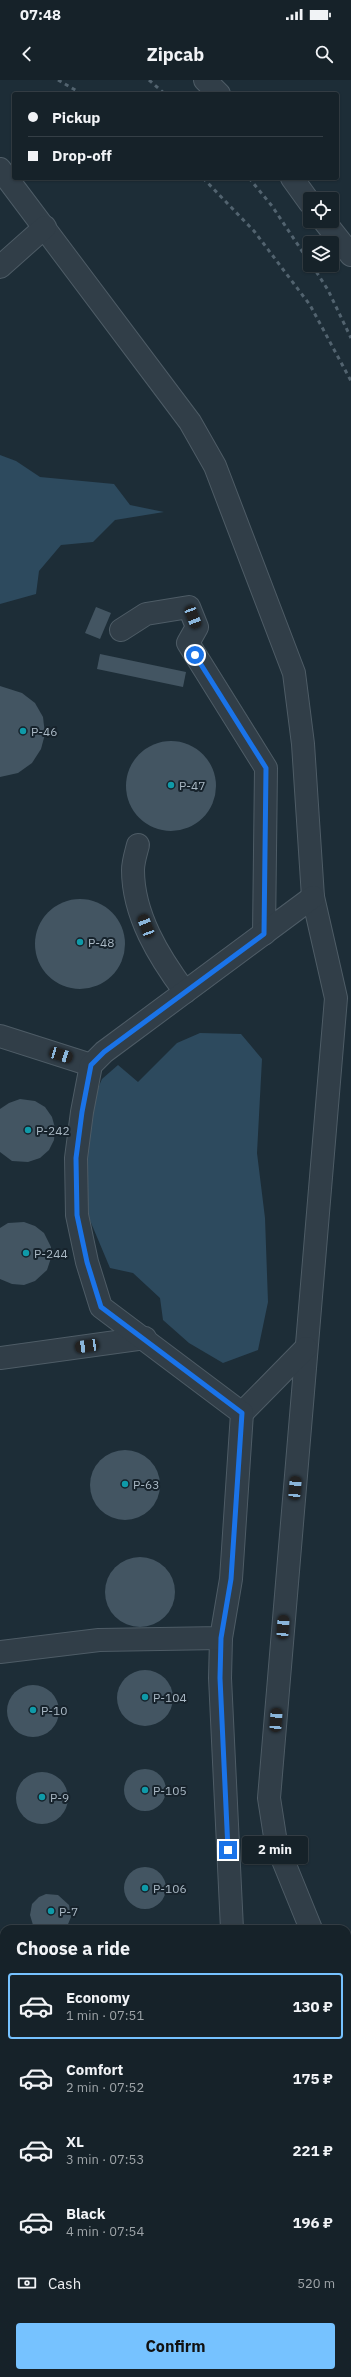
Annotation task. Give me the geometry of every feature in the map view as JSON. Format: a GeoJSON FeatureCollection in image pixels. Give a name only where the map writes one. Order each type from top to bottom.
{"type":"FeatureCollection","features":[{"type":"Feature","properties":{"kind":"street"},"geometry":{"type":"LineString","coordinates":[[205,80],[217,92]]}},
{"type":"Feature","properties":{"kind":"street"},"geometry":{"type":"LineString","coordinates":[[0,169],[190,422],[215,466],[294,673],[304,744],[313,897],[336,998],[269,1798],[276,1843],[309,1925]]}},
{"type":"Feature","properties":{"kind":"street"},"geometry":{"type":"LineString","coordinates":[[293,180],[303,193]]}},
{"type":"Feature","properties":{"kind":"street"},"geometry":{"type":"LineString","coordinates":[[0,267],[45,227]]}},
{"type":"Feature","properties":{"kind":"street"},"geometry":{"type":"LineString","coordinates":[[330,228],[351,255]]}},
{"type":"Feature","properties":{"kind":"street"},"geometry":{"type":"LineString","coordinates":[[121,630],[146,614],[189,607],[197,627],[188,643],[266,768],[264,934]]}},
{"type":"Feature","properties":{"kind":"street"},"geometry":{"type":"LineString","coordinates":[[138,845],[133,869],[137,902],[164,965],[185,992]]}},
{"type":"Feature","properties":{"kind":"street"},"geometry":{"type":"LineString","coordinates":[[242,1413],[101,1307],[87,1262],[77,1215],[76,1158],[82,1112],[91,1065],[104,1052],[313,897]]}},
{"type":"Feature","properties":{"kind":"street"},"geometry":{"type":"LineString","coordinates":[[0,1036],[91,1065]]}},
{"type":"Feature","properties":{"kind":"street"},"geometry":{"type":"LineString","coordinates":[[0,1358],[144,1338]]}},
{"type":"Feature","properties":{"kind":"street"},"geometry":{"type":"LineString","coordinates":[[232,1925],[220,1678],[221,1638],[231,1579],[242,1413],[306,1348]]}},
{"type":"Feature","properties":{"kind":"street"},"geometry":{"type":"LineString","coordinates":[[0,1652],[99,1640],[221,1638]]}},
{"type":"Feature","properties":{"kind":"water"},"geometry":{"type":"Polygon","coordinates":[[[0,455],[16,461],[40,477],[114,484],[130,505],[164,512],[115,520],[93,542],[61,545],[39,571],[36,594],[0,604],[0,455]]]}},
{"type":"Feature","properties":{"kind":"water"},"geometry":{"type":"Polygon","coordinates":[[[200,1033],[241,1034],[262,1059],[257,1153],[265,1218],[268,1302],[258,1350],[223,1363],[189,1343],[163,1320],[160,1298],[133,1273],[110,1268],[89,1218],[85,1161],[90,1107],[102,1079],[118,1065],[138,1082],[177,1043],[200,1033]]]}},
{"type":"Feature","properties":{"kind":"building"},"geometry":{"type":"Polygon","coordinates":[[[96,607],[111,613],[100,639],[85,633],[96,607]]]}},
{"type":"Feature","properties":{"kind":"building"},"geometry":{"type":"Polygon","coordinates":[[[100,654],[186,672],[183,687],[97,669],[100,654]]]}},
{"type":"Feature","properties":{"kind":"building","name":"Р-46"},"geometry":{"type":"Polygon","coordinates":[[[0,686],[22,693],[35,703],[43,717],[45,734],[41,749],[32,763],[18,773],[0,777],[0,686]]]}},
{"type":"Feature","properties":{"kind":"building","name":"Р-47"},"geometry":{"type":"Polygon","coordinates":[[[171,741],[180,742],[196,749],[208,761],[215,777],[215,795],[208,811],[196,823],[180,830],[171,831],[162,830],[146,823],[134,811],[127,795],[126,786],[127,777],[134,761],[146,749],[162,742],[171,741]]]}},
{"type":"Feature","properties":{"kind":"building","name":"Р-48"},"geometry":{"type":"Polygon","coordinates":[[[80,899],[97,903],[112,912],[121,927],[125,944],[121,961],[112,976],[97,985],[80,989],[63,985],[48,976],[39,961],[35,944],[39,927],[48,912],[63,903],[80,899]]]}},
{"type":"Feature","properties":{"kind":"building","name":"Р-242"},"geometry":{"type":"Polygon","coordinates":[[[20,1099],[35,1101],[45,1107],[52,1117],[55,1128],[54,1140],[49,1150],[40,1158],[28,1162],[12,1161],[0,1152],[0,1109],[9,1103],[20,1099]]]}},
{"type":"Feature","properties":{"kind":"building","name":"Р-244"},"geometry":{"type":"Polygon","coordinates":[[[24,1222],[35,1226],[44,1233],[51,1247],[51,1258],[47,1270],[35,1281],[24,1285],[12,1284],[0,1279],[0,1228],[8,1223],[24,1222]]]}},
{"type":"Feature","properties":{"kind":"building","name":"Р-63"},"geometry":{"type":"Polygon","coordinates":[[[125,1450],[138,1453],[150,1460],[157,1472],[160,1485],[157,1498],[150,1510],[138,1517],[125,1520],[112,1517],[100,1510],[93,1498],[90,1485],[93,1472],[100,1460],[112,1453],[125,1450]]]}},
{"type":"Feature","properties":{"kind":"building"},"geometry":{"type":"Polygon","coordinates":[[[140,1557],[153,1560],[165,1567],[172,1579],[175,1592],[172,1605],[165,1617],[153,1624],[140,1627],[127,1624],[115,1617],[108,1605],[105,1592],[108,1579],[115,1567],[127,1560],[140,1557]]]}},
{"type":"Feature","properties":{"kind":"building","name":"Р-104"},"geometry":{"type":"Polygon","coordinates":[[[139,1670],[151,1670],[161,1674],[169,1682],[173,1692],[173,1704],[169,1714],[161,1722],[151,1726],[139,1726],[129,1722],[121,1714],[117,1704],[117,1692],[121,1682],[129,1674],[139,1670]]]}},
{"type":"Feature","properties":{"kind":"building","name":"Р-10"},"geometry":{"type":"Polygon","coordinates":[[[33,1685],[43,1687],[51,1693],[57,1701],[59,1711],[57,1721],[51,1729],[43,1735],[33,1737],[23,1735],[15,1729],[9,1721],[7,1711],[9,1701],[15,1693],[23,1687],[33,1685]]]}},
{"type":"Feature","properties":{"kind":"building","name":"Р-105"},"geometry":{"type":"Polygon","coordinates":[[[145,1769],[160,1775],[166,1790],[160,1805],[145,1811],[130,1805],[124,1790],[130,1775],[145,1769]]]}},
{"type":"Feature","properties":{"kind":"building","name":"Р-9"},"geometry":{"type":"Polygon","coordinates":[[[42,1772],[52,1774],[60,1780],[66,1788],[68,1798],[66,1808],[60,1816],[52,1822],[42,1824],[32,1822],[24,1816],[18,1808],[16,1798],[18,1788],[24,1780],[32,1774],[42,1772]]]}},
{"type":"Feature","properties":{"kind":"building","name":"Р-106"},"geometry":{"type":"Polygon","coordinates":[[[145,1867],[160,1873],[166,1888],[160,1903],[145,1909],[130,1903],[124,1888],[130,1873],[145,1867]]]}},
{"type":"Feature","properties":{"kind":"building","name":"Р-7"},"geometry":{"type":"Polygon","coordinates":[[[46,1894],[58,1895],[69,1905],[71,1917],[68,1925],[33,1925],[30,1915],[32,1904],[39,1897],[46,1894]]]}},
{"type":"Feature","properties":{"kind":"railway"},"geometry":{"type":"LineString","coordinates":[[58,80],[79,92]]}},
{"type":"Feature","properties":{"kind":"railway"},"geometry":{"type":"LineString","coordinates":[[149,80],[163,92]]}},
{"type":"Feature","properties":{"kind":"railway"},"geometry":{"type":"LineString","coordinates":[[205,180],[254,231],[310,305],[351,381]]}},
{"type":"Feature","properties":{"kind":"railway"},"geometry":{"type":"LineString","coordinates":[[251,180],[272,206],[303,252]]}},
{"type":"Feature","properties":{"kind":"railway"},"geometry":{"type":"LineString","coordinates":[[316,272],[328,290],[351,338]]}},
{"type":"Feature","properties":{"kind":"place","name":"Р-46"},"geometry":{"type":"Point","coordinates":[23,731]}},
{"type":"Feature","properties":{"kind":"place","name":"Р-47"},"geometry":{"type":"Point","coordinates":[171,785]}},
{"type":"Feature","properties":{"kind":"place","name":"Р-48"},"geometry":{"type":"Point","coordinates":[80,942]}},
{"type":"Feature","properties":{"kind":"place","name":"Р-242"},"geometry":{"type":"Point","coordinates":[28,1130]}},
{"type":"Feature","properties":{"kind":"place","name":"Р-244"},"geometry":{"type":"Point","coordinates":[26,1253]}},
{"type":"Feature","properties":{"kind":"place","name":"Р-63"},"geometry":{"type":"Point","coordinates":[125,1484]}},
{"type":"Feature","properties":{"kind":"place","name":"Р-104"},"geometry":{"type":"Point","coordinates":[145,1697]}},
{"type":"Feature","properties":{"kind":"place","name":"Р-10"},"geometry":{"type":"Point","coordinates":[33,1710]}},
{"type":"Feature","properties":{"kind":"place","name":"Р-105"},"geometry":{"type":"Point","coordinates":[145,1790]}},
{"type":"Feature","properties":{"kind":"place","name":"Р-9"},"geometry":{"type":"Point","coordinates":[42,1797]}},
{"type":"Feature","properties":{"kind":"place","name":"Р-106"},"geometry":{"type":"Point","coordinates":[145,1888]}},
{"type":"Feature","properties":{"kind":"place","name":"Р-7"},"geometry":{"type":"Point","coordinates":[51,1911]}},
{"type":"Feature","properties":{"kind":"route"},"geometry":{"type":"LineString","coordinates":[[195,655],[216,690],[226,701],[266,768],[264,934],[104,1052],[91,1065],[82,1112],[76,1158],[77,1215],[87,1262],[101,1307],[242,1413],[231,1579],[221,1638],[220,1678],[228,1850]]}}]}
